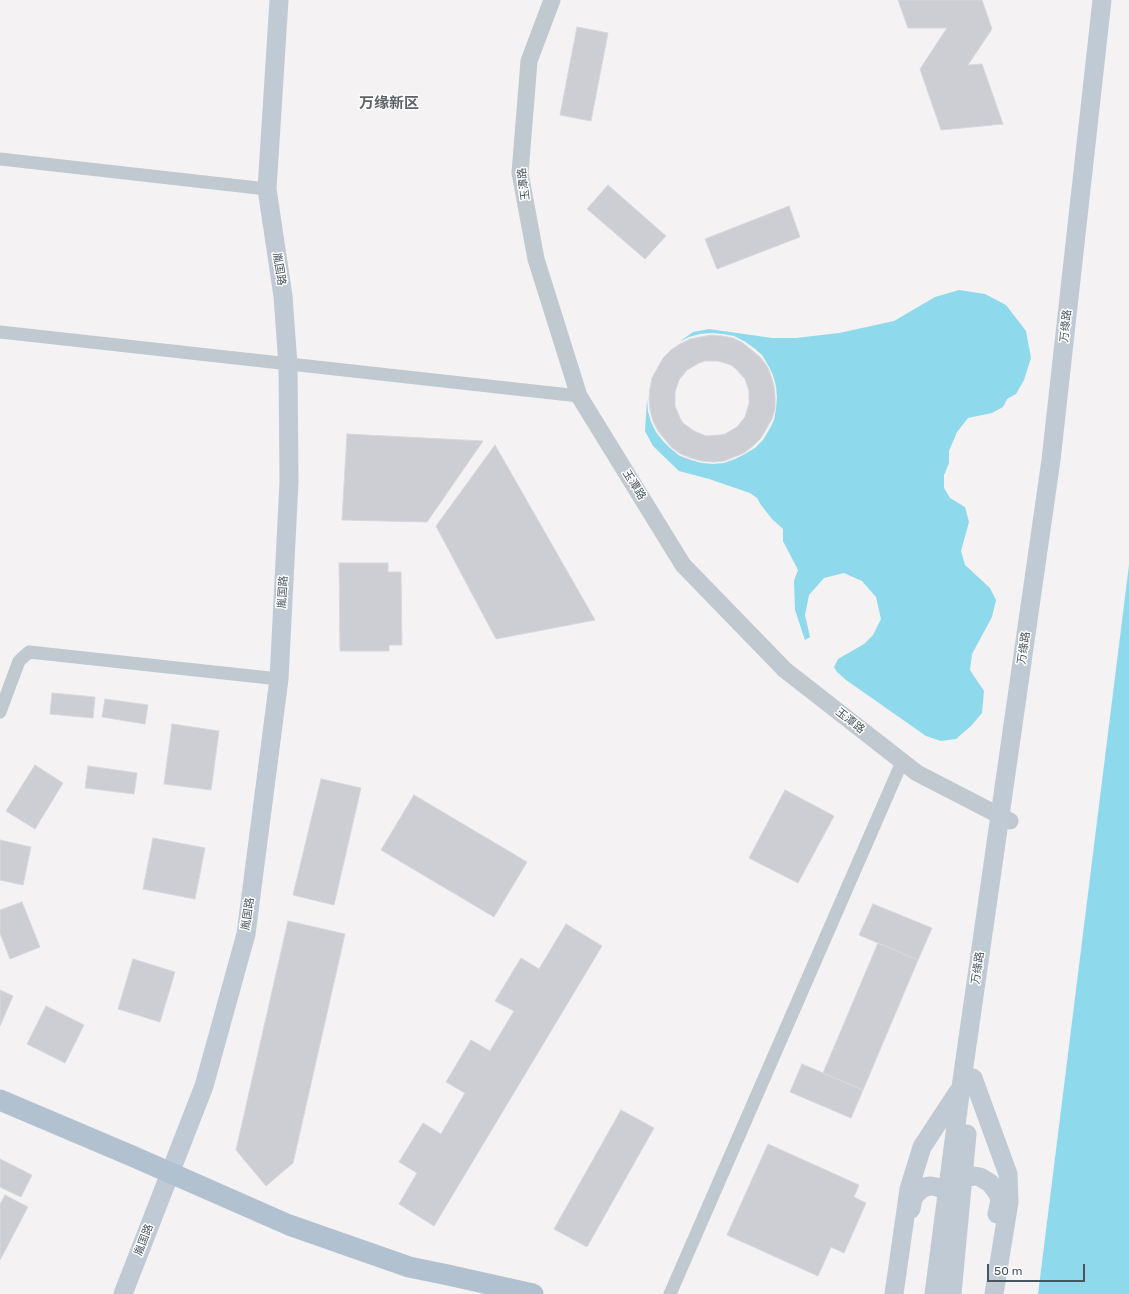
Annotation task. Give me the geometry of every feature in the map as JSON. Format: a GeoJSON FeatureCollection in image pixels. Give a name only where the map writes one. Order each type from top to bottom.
{"type":"FeatureCollection","features":[{"type":"Feature","properties":{"kind":"main road","name":"胤国路"},"geometry":{"type":"LineString","coordinates":[[123,1294],[204,1086],[246,934],[279,679],[289,482],[288,364],[283,296],[267,188],[279,0]]}},
{"type":"Feature","properties":{"kind":"main road","name":"万缘路"},"geometry":{"type":"LineString","coordinates":[[1005,818],[1051,460],[1102,0]]}},
{"type":"Feature","properties":{"kind":"main road","name":"万缘路"},"geometry":{"type":"LineString","coordinates":[[934,1294],[947,1193],[967,1083],[1005,818],[1061,462],[1113,0]]}},
{"type":"Feature","properties":{"kind":"main road","name":"万缘路"},"geometry":{"type":"LineString","coordinates":[[952,1294],[963,1178],[967,1083]]}},
{"type":"Feature","properties":{"kind":"main road"},"geometry":{"type":"LineString","coordinates":[[894,1294],[909,1190],[922,1147],[967,1083]]}},
{"type":"Feature","properties":{"kind":"main road"},"geometry":{"type":"LineString","coordinates":[[967,1083],[1008,1174],[1009,1202],[994,1294]]}},
{"type":"Feature","properties":{"kind":"main road"},"geometry":{"type":"LineString","coordinates":[[0,1100],[168,1179],[285,1237],[405,1280],[468,1294]]}},
{"type":"Feature","properties":{"kind":"main road"},"geometry":{"type":"LineString","coordinates":[[0,1116],[289,1225],[409,1267],[533,1294]]}},
{"type":"Feature","properties":{"kind":"main road"},"geometry":{"type":"LineString","coordinates":[[963,1178],[974,1176],[985,1179],[995,1188],[1000,1200],[985,1294]]}},
{"type":"Feature","properties":{"kind":"main road"},"geometry":{"type":"LineString","coordinates":[[899,1294],[913,1199],[920,1190],[930,1186],[943,1189],[947,1193]]}},
{"type":"Feature","properties":{"kind":"street","name":"玉潭路"},"geometry":{"type":"LineString","coordinates":[[552,0],[529,61],[520,173],[536,259],[579,396],[684,565],[785,670],[917,773],[1005,818]]}},
{"type":"Feature","properties":{"kind":"street"},"geometry":{"type":"LineString","coordinates":[[0,159],[267,188]]}},
{"type":"Feature","properties":{"kind":"street"},"geometry":{"type":"LineString","coordinates":[[0,332],[579,396]]}},
{"type":"Feature","properties":{"kind":"street"},"geometry":{"type":"LineString","coordinates":[[0,712],[18,661],[29,652],[279,679]]}},
{"type":"Feature","properties":{"kind":"street"},"geometry":{"type":"LineString","coordinates":[[670,1294],[902,762]]}},
{"type":"Feature","properties":{"kind":"water"},"geometry":{"type":"Polygon","coordinates":[[[959,290],[985,294],[1006,305],[1026,331],[1031,358],[1024,380],[1016,394],[1007,399],[1003,407],[992,413],[968,418],[957,432],[949,451],[949,463],[944,475],[944,488],[950,498],[965,507],[969,522],[961,551],[965,565],[990,588],[996,600],[992,617],[972,654],[970,670],[984,691],[982,713],[971,726],[956,739],[941,741],[926,736],[846,680],[834,667],[838,659],[864,644],[873,635],[881,619],[876,597],[862,581],[844,573],[824,578],[809,595],[805,615],[810,637],[805,640],[795,610],[794,581],[798,570],[783,541],[783,529],[772,519],[757,498],[750,493],[709,479],[679,471],[653,446],[645,431],[647,399],[651,422],[656,432],[671,449],[680,456],[691,460],[713,464],[724,463],[735,459],[755,448],[763,440],[774,420],[777,397],[776,386],[773,375],[762,355],[744,341],[734,336],[723,334],[700,334],[679,342],[693,332],[709,329],[772,338],[796,338],[839,333],[894,321],[935,297],[959,290]]]}},
{"type":"Feature","properties":{"kind":"water"},"geometry":{"type":"Polygon","coordinates":[[[1129,565],[1129,1294],[1038,1294],[1129,565]]]}},
{"type":"Feature","properties":{"kind":"building"},"geometry":{"type":"Polygon","coordinates":[[[898,0],[982,0],[992,29],[968,65],[982,64],[1003,124],[941,130],[920,69],[947,28],[908,28],[898,0]]]}},
{"type":"Feature","properties":{"kind":"building"},"geometry":{"type":"Polygon","coordinates":[[[577,27],[608,33],[591,121],[560,115],[577,27]]]}},
{"type":"Feature","properties":{"kind":"building"},"geometry":{"type":"Polygon","coordinates":[[[608,185],[666,236],[645,259],[587,209],[608,185]]]}},
{"type":"Feature","properties":{"kind":"building"},"geometry":{"type":"Polygon","coordinates":[[[789,206],[800,237],[717,269],[705,239],[789,206]]]}},
{"type":"Feature","properties":{"kind":"building"},"geometry":{"type":"Polygon","coordinates":[[[711,335],[733,338],[743,343],[760,357],[767,366],[774,386],[775,409],[772,419],[761,438],[744,453],[724,461],[702,461],[681,454],[672,448],[658,431],[653,421],[649,399],[652,378],[663,358],[671,350],[690,339],[711,335]],[[705,361],[687,370],[679,380],[675,392],[675,406],[683,423],[694,431],[706,436],[725,434],[737,427],[745,417],[749,404],[749,391],[745,379],[731,365],[718,361],[705,361]]]}},
{"type":"Feature","properties":{"kind":"building"},"geometry":{"type":"Polygon","coordinates":[[[347,434],[483,441],[427,522],[342,520],[347,434]]]}},
{"type":"Feature","properties":{"kind":"building"},"geometry":{"type":"Polygon","coordinates":[[[495,445],[595,620],[496,639],[436,526],[495,445]]]}},
{"type":"Feature","properties":{"kind":"building"},"geometry":{"type":"Polygon","coordinates":[[[339,563],[388,563],[388,572],[401,572],[402,645],[389,645],[389,651],[340,651],[339,563]]]}},
{"type":"Feature","properties":{"kind":"building"},"geometry":{"type":"Polygon","coordinates":[[[52,693],[95,697],[93,718],[50,714],[52,693]]]}},
{"type":"Feature","properties":{"kind":"building"},"geometry":{"type":"Polygon","coordinates":[[[105,699],[148,705],[145,724],[102,717],[105,699]]]}},
{"type":"Feature","properties":{"kind":"building"},"geometry":{"type":"Polygon","coordinates":[[[172,724],[219,731],[211,790],[164,784],[172,724]]]}},
{"type":"Feature","properties":{"kind":"building"},"geometry":{"type":"Polygon","coordinates":[[[35,765],[63,783],[35,829],[6,811],[35,765]]]}},
{"type":"Feature","properties":{"kind":"building"},"geometry":{"type":"Polygon","coordinates":[[[88,766],[137,773],[134,794],[85,788],[88,766]]]}},
{"type":"Feature","properties":{"kind":"building"},"geometry":{"type":"Polygon","coordinates":[[[321,779],[361,788],[334,905],[293,895],[321,779]]]}},
{"type":"Feature","properties":{"kind":"building"},"geometry":{"type":"Polygon","coordinates":[[[785,790],[834,816],[798,883],[749,858],[785,790]]]}},
{"type":"Feature","properties":{"kind":"building"},"geometry":{"type":"Polygon","coordinates":[[[414,795],[527,862],[494,917],[381,850],[414,795]]]}},
{"type":"Feature","properties":{"kind":"building"},"geometry":{"type":"Polygon","coordinates":[[[153,838],[205,848],[195,899],[143,889],[153,838]]]}},
{"type":"Feature","properties":{"kind":"building"},"geometry":{"type":"Polygon","coordinates":[[[0,840],[31,847],[23,885],[0,880],[0,840]]]}},
{"type":"Feature","properties":{"kind":"building"},"geometry":{"type":"Polygon","coordinates":[[[22,902],[40,947],[10,959],[0,933],[0,910],[22,902]]]}},
{"type":"Feature","properties":{"kind":"building"},"geometry":{"type":"Polygon","coordinates":[[[873,904],[932,928],[918,960],[859,935],[873,904]]]}},
{"type":"Feature","properties":{"kind":"building"},"geometry":{"type":"Polygon","coordinates":[[[288,921],[345,934],[293,1163],[266,1186],[236,1150],[288,921]]]}},
{"type":"Feature","properties":{"kind":"building"},"geometry":{"type":"Polygon","coordinates":[[[566,924],[602,946],[434,1226],[399,1204],[417,1173],[399,1162],[423,1123],[441,1134],[465,1093],[446,1082],[471,1040],[490,1051],[514,1011],[495,1001],[521,958],[539,969],[566,924]]]}},
{"type":"Feature","properties":{"kind":"building"},"geometry":{"type":"Polygon","coordinates":[[[878,943],[918,960],[863,1090],[823,1073],[878,943]]]}},
{"type":"Feature","properties":{"kind":"building"},"geometry":{"type":"Polygon","coordinates":[[[133,959],[175,972],[160,1022],[118,1009],[133,959]]]}},
{"type":"Feature","properties":{"kind":"building"},"geometry":{"type":"Polygon","coordinates":[[[0,990],[13,996],[0,1026],[0,990]]]}},
{"type":"Feature","properties":{"kind":"building"},"geometry":{"type":"Polygon","coordinates":[[[46,1006],[84,1025],[65,1063],[27,1044],[46,1006]]]}},
{"type":"Feature","properties":{"kind":"building"},"geometry":{"type":"Polygon","coordinates":[[[802,1064],[863,1090],[851,1118],[790,1092],[802,1064]]]}},
{"type":"Feature","properties":{"kind":"building"},"geometry":{"type":"Polygon","coordinates":[[[621,1110],[654,1128],[587,1247],[554,1229],[621,1110]]]}},
{"type":"Feature","properties":{"kind":"building"},"geometry":{"type":"Polygon","coordinates":[[[768,1144],[859,1185],[854,1197],[866,1203],[844,1253],[831,1247],[818,1276],[727,1235],[768,1144]]]}},
{"type":"Feature","properties":{"kind":"building"},"geometry":{"type":"Polygon","coordinates":[[[0,1159],[32,1175],[21,1197],[0,1187],[0,1159]]]}},
{"type":"Feature","properties":{"kind":"building"},"geometry":{"type":"Polygon","coordinates":[[[5,1195],[28,1207],[0,1260],[0,1204],[5,1195]]]}},
{"type":"Feature","properties":{"kind":"district","name":"万缘新区"},"geometry":{"type":"Point","coordinates":[389,104]}}]}
